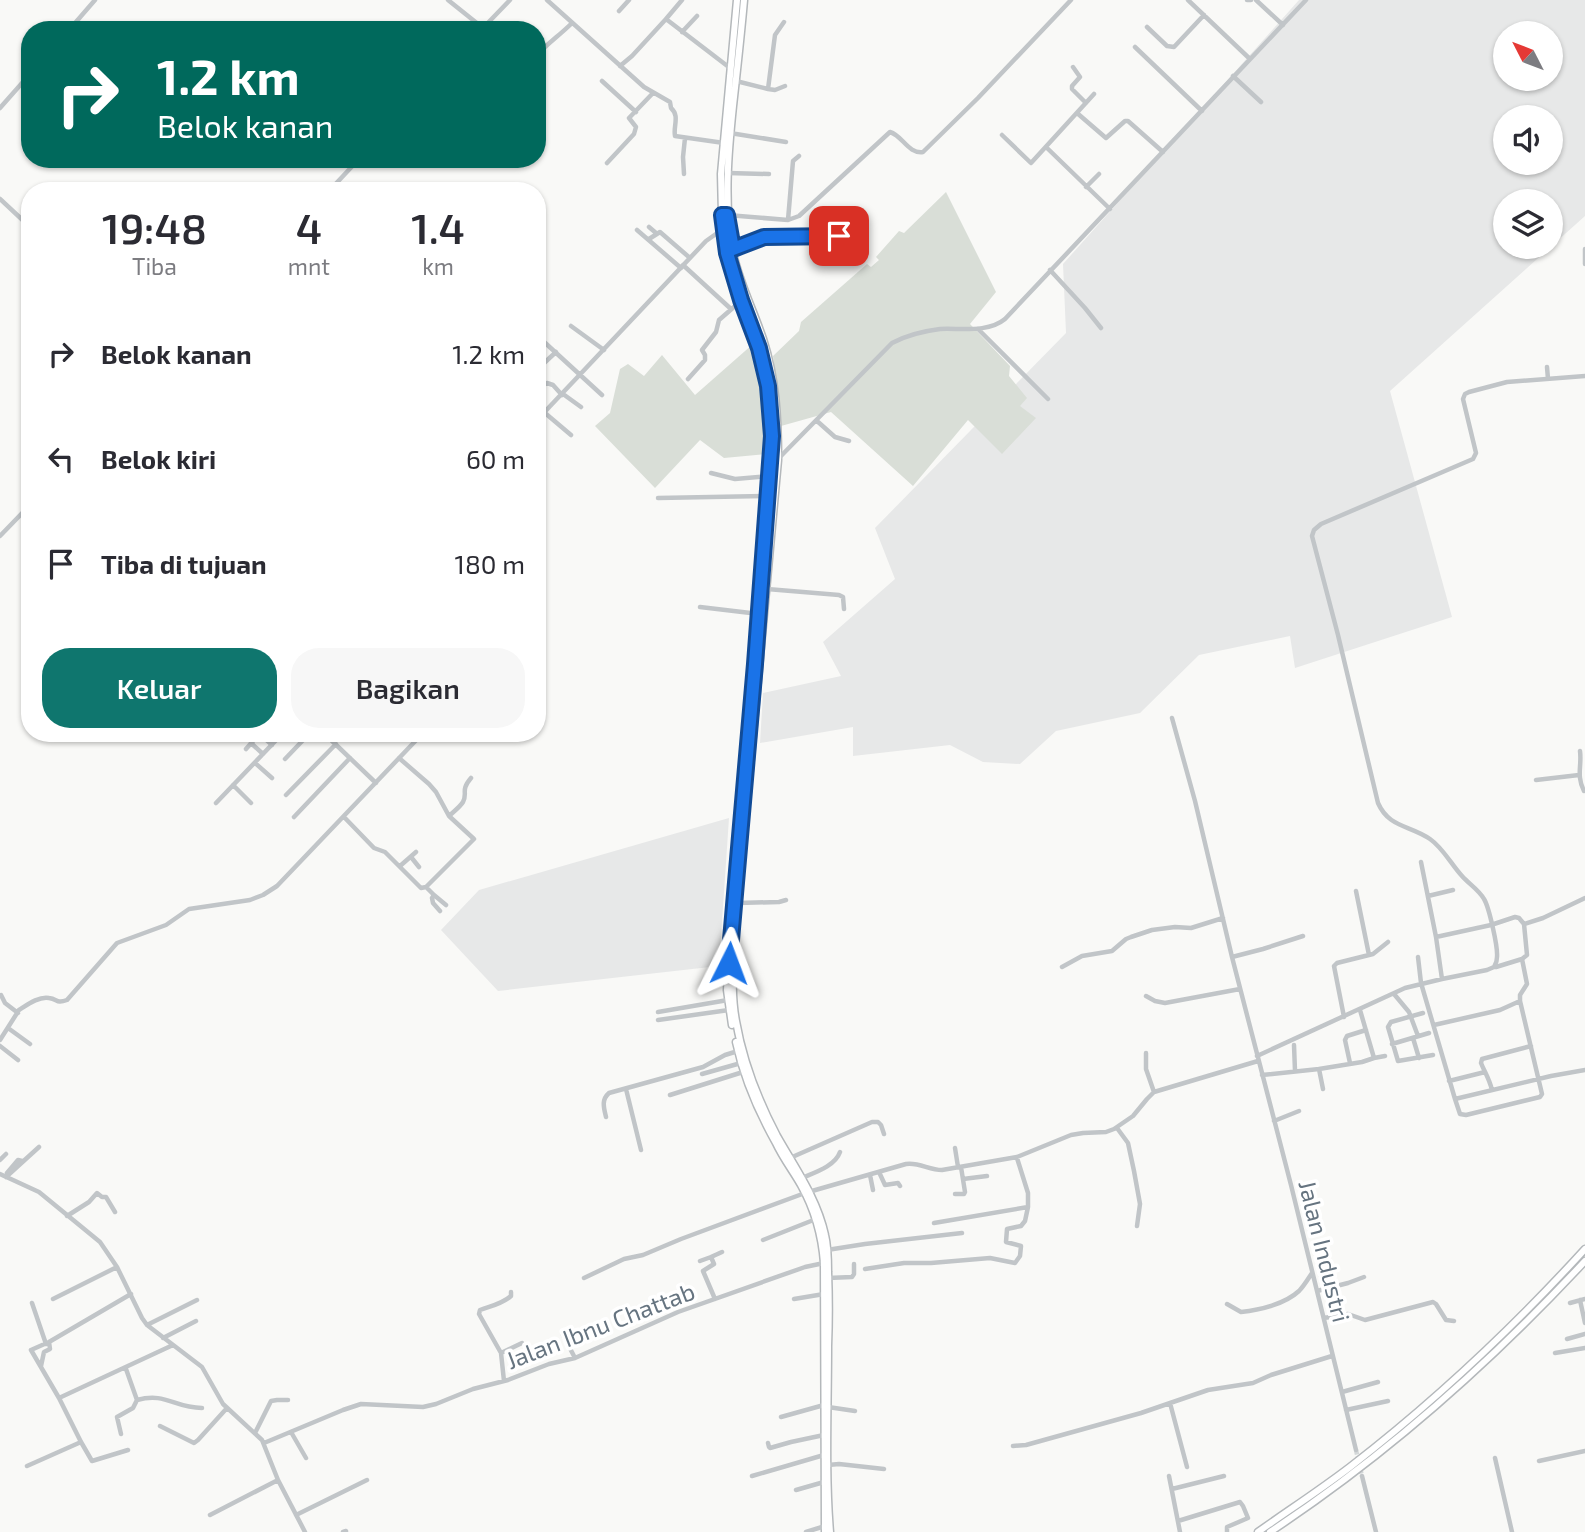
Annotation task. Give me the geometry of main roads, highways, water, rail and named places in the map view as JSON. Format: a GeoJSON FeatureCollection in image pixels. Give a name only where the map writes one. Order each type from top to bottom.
{"type":"FeatureCollection","features":[{"type":"Feature","properties":{"kind":"highway"},"geometry":{"type":"LineString","coordinates":[[737,0],[721,174],[725,215],[733,249],[742,283],[764,341],[773,378],[777,409],[778,460],[732,973],[735,1019],[741,1048],[763,1107],[808,1193],[826,1263],[828,1278],[824,1482],[827,1530]]}},
{"type":"Feature","properties":{"kind":"highway"},"geometry":{"type":"LineString","coordinates":[[744,0],[723,229],[727,253],[759,348],[768,386],[772,436],[731,922],[728,1000],[743,1072],[760,1113],[777,1146],[821,1216],[827,1250],[824,1294],[827,1530]]}},
{"type":"Feature","properties":{"kind":"highway"},"geometry":{"type":"LineString","coordinates":[[1258,1532],[1350,1466],[1439,1393],[1513,1324],[1585,1250]]}},
{"type":"Feature","properties":{"kind":"highway"},"geometry":{"type":"LineString","coordinates":[[1270,1532],[1343,1481],[1430,1409],[1585,1261]]}},
{"type":"Feature","properties":{"kind":"tunnel"},"geometry":{"type":"LineString","coordinates":[[1356,1450],[1362,1476]]}}]}
